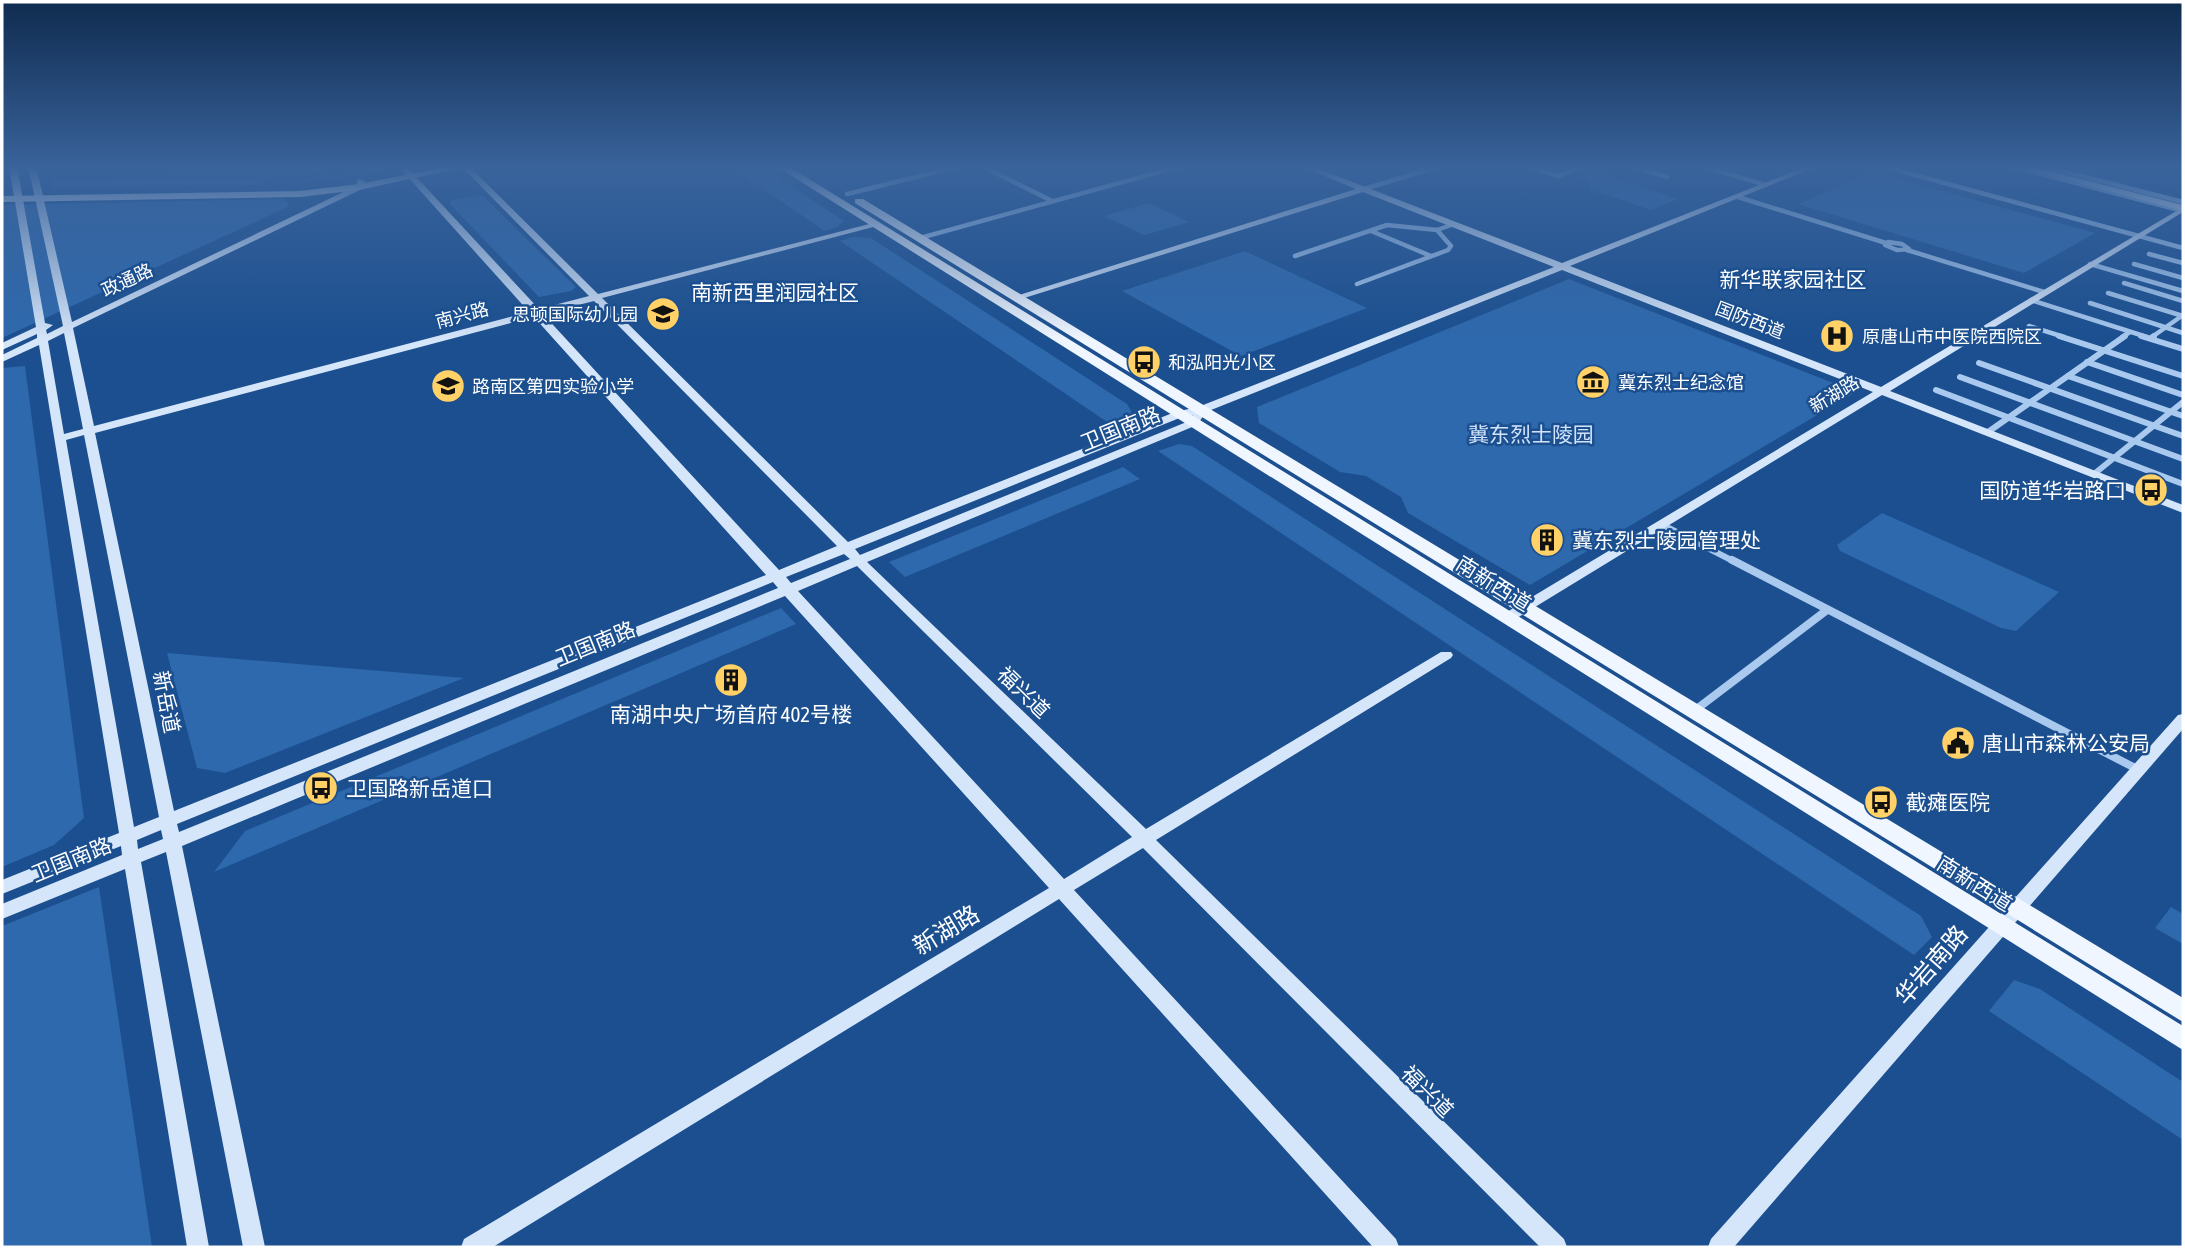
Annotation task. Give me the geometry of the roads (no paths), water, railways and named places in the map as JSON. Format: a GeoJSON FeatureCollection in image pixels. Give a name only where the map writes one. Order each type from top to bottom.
{"type":"FeatureCollection","features":[{"type":"Feature","properties":{"kind":"main road","name":"南新西道"},"geometry":{"type":"LineString","coordinates":[[874,224],[1191,416],[1526,608],[2183,1011]]}},
{"type":"Feature","properties":{"kind":"main road","name":"南新西道"},"geometry":{"type":"LineString","coordinates":[[897,224],[1018,297],[1191,416],[1507,618],[2183,1039]]}},
{"type":"Feature","properties":{"kind":"street"},"geometry":{"type":"LineString","coordinates":[[23,224],[198,1247]]}},
{"type":"Feature","properties":{"kind":"street","name":"新岳道"},"geometry":{"type":"LineString","coordinates":[[44,224],[166,821],[173,841],[254,1247]]}},
{"type":"Feature","properties":{"kind":"street","name":"政通路"},"geometry":{"type":"LineString","coordinates":[[2,359],[42,333],[268,224]]}},
{"type":"Feature","properties":{"kind":"street","name":"政通路"},"geometry":{"type":"LineString","coordinates":[[66,321],[274,224]]}},
{"type":"Feature","properties":{"kind":"street"},"geometry":{"type":"LineString","coordinates":[[456,224],[1388,1247]]}},
{"type":"Feature","properties":{"kind":"street","name":"福兴道"},"geometry":{"type":"LineString","coordinates":[[524,224],[858,560],[1144,838],[1556,1247]]}},
{"type":"Feature","properties":{"kind":"street","name":"南兴路"},"geometry":{"type":"LineString","coordinates":[[58,439],[873,224]]}},
{"type":"Feature","properties":{"kind":"street"},"geometry":{"type":"LineString","coordinates":[[920,238],[969,224]]}},
{"type":"Feature","properties":{"kind":"street"},"geometry":{"type":"LineString","coordinates":[[1018,297],[1251,224]]}},
{"type":"Feature","properties":{"kind":"street"},"geometry":{"type":"LineString","coordinates":[[1295,256],[1394,224]]}},
{"type":"Feature","properties":{"kind":"street"},"geometry":{"type":"LineString","coordinates":[[1397,224],[1437,230],[1454,225]]}},
{"type":"Feature","properties":{"kind":"street","name":"卫国南路"},"geometry":{"type":"LineString","coordinates":[[2,887],[845,547],[1191,416],[1670,224]]}},
{"type":"Feature","properties":{"kind":"street"},"geometry":{"type":"LineString","coordinates":[[1826,224],[1886,243],[1902,244],[1909,247],[1907,250],[2044,292]]}},
{"type":"Feature","properties":{"kind":"street"},"geometry":{"type":"LineString","coordinates":[[2096,224],[2183,248]]}},
{"type":"Feature","properties":{"kind":"street","name":"新湖路"},"geometry":{"type":"LineString","coordinates":[[1507,618],[2157,224]]}},
{"type":"Feature","properties":{"kind":"street","name":"国防西道"},"geometry":{"type":"LineString","coordinates":[[1454,225],[2183,509]]}},
{"type":"Feature","properties":{"kind":"street"},"geometry":{"type":"LineString","coordinates":[[1371,230],[1432,256]]}},
{"type":"Feature","properties":{"kind":"street"},"geometry":{"type":"LineString","coordinates":[[1357,284],[1432,256],[1451,246],[1437,230]]}},
{"type":"Feature","properties":{"kind":"street"},"geometry":{"type":"LineString","coordinates":[[2149,254],[2183,263]]}},
{"type":"Feature","properties":{"kind":"street"},"geometry":{"type":"LineString","coordinates":[[2090,264],[2183,291]]}},
{"type":"Feature","properties":{"kind":"street"},"geometry":{"type":"LineString","coordinates":[[2134,264],[2183,278]]}},
{"type":"Feature","properties":{"kind":"street"},"geometry":{"type":"LineString","coordinates":[[2124,283],[2183,301]]}},
{"type":"Feature","properties":{"kind":"street"},"geometry":{"type":"LineString","coordinates":[[2108,293],[2183,315]]}},
{"type":"Feature","properties":{"kind":"street"},"geometry":{"type":"LineString","coordinates":[[2031,300],[2183,349]]}},
{"type":"Feature","properties":{"kind":"street"},"geometry":{"type":"LineString","coordinates":[[2091,303],[2183,332]]}},
{"type":"Feature","properties":{"kind":"street"},"geometry":{"type":"LineString","coordinates":[[2151,338],[2183,315]]}},
{"type":"Feature","properties":{"kind":"street"},"geometry":{"type":"LineString","coordinates":[[2029,326],[2183,376]]}},
{"type":"Feature","properties":{"kind":"street"},"geometry":{"type":"LineString","coordinates":[[1988,432],[2130,332]]}},
{"type":"Feature","properties":{"kind":"street","name":"政通路"},"geometry":{"type":"LineString","coordinates":[[2,347],[42,333]]}},
{"type":"Feature","properties":{"kind":"street"},"geometry":{"type":"LineString","coordinates":[[2087,362],[2183,395]]}},
{"type":"Feature","properties":{"kind":"street"},"geometry":{"type":"LineString","coordinates":[[1979,363],[2183,436]]}},
{"type":"Feature","properties":{"kind":"street"},"geometry":{"type":"LineString","coordinates":[[2068,376],[2183,416]]}},
{"type":"Feature","properties":{"kind":"street"},"geometry":{"type":"LineString","coordinates":[[1960,377],[2183,459]]}},
{"type":"Feature","properties":{"kind":"street"},"geometry":{"type":"LineString","coordinates":[[1936,390],[2183,484]]}},
{"type":"Feature","properties":{"kind":"street"},"geometry":{"type":"LineString","coordinates":[[2094,474],[2183,402]]}},
{"type":"Feature","properties":{"kind":"street","name":"卫国南路"},"geometry":{"type":"LineString","coordinates":[[2,912],[858,560],[1191,416]]}},
{"type":"Feature","properties":{"kind":"street"},"geometry":{"type":"LineString","coordinates":[[1661,524],[2139,771]]}},
{"type":"Feature","properties":{"kind":"street"},"geometry":{"type":"LineString","coordinates":[[1694,712],[1827,610]]}},
{"type":"Feature","properties":{"kind":"street","name":"新湖路"},"geometry":{"type":"LineString","coordinates":[[472,1247],[1446,655]]}},
{"type":"Feature","properties":{"kind":"street","name":"华岩南路"},"geometry":{"type":"LineString","coordinates":[[1719,1247],[2183,719]]}},
{"type":"Feature","properties":{"kind":"place","name":"思顿国际幼儿园"},"geometry":{"type":"Point","coordinates":[663,314]}},
{"type":"Feature","properties":{"kind":"place","name":"原唐山市中医院西院区"},"geometry":{"type":"Point","coordinates":[1837,336]}},
{"type":"Feature","properties":{"kind":"place","name":"和泓阳光小区"},"geometry":{"type":"Point","coordinates":[1144,362]}},
{"type":"Feature","properties":{"kind":"place","name":"冀东烈士纪念馆"},"geometry":{"type":"Point","coordinates":[1593,382]}},
{"type":"Feature","properties":{"kind":"place","name":"路南区第四实验小学"},"geometry":{"type":"Point","coordinates":[448,386]}},
{"type":"Feature","properties":{"kind":"place","name":"国防道华岩路口"},"geometry":{"type":"Point","coordinates":[2151,490]}},
{"type":"Feature","properties":{"kind":"place","name":"冀东烈士陵园管理处"},"geometry":{"type":"Point","coordinates":[1547,540]}},
{"type":"Feature","properties":{"kind":"place","name":"南湖中央广场首府 402号楼"},"geometry":{"type":"Point","coordinates":[731,680]}},
{"type":"Feature","properties":{"kind":"place","name":"唐山市森林公安局"},"geometry":{"type":"Point","coordinates":[1958,743]}},
{"type":"Feature","properties":{"kind":"place","name":"卫国路新岳道口"},"geometry":{"type":"Point","coordinates":[321,788]}},
{"type":"Feature","properties":{"kind":"place","name":"截瘫医院"},"geometry":{"type":"Point","coordinates":[1881,802]}},
{"type":"Feature","properties":{"kind":"district","name":"新华联家园社区"},"geometry":{"type":"Point","coordinates":[1793,279]}},
{"type":"Feature","properties":{"kind":"district","name":"南新西里润园社区"},"geometry":{"type":"Point","coordinates":[775,292]}},
{"type":"Feature","properties":{"kind":"park label","name":"冀东烈士陵园"},"geometry":{"type":"Point","coordinates":[1531,434]}}]}
